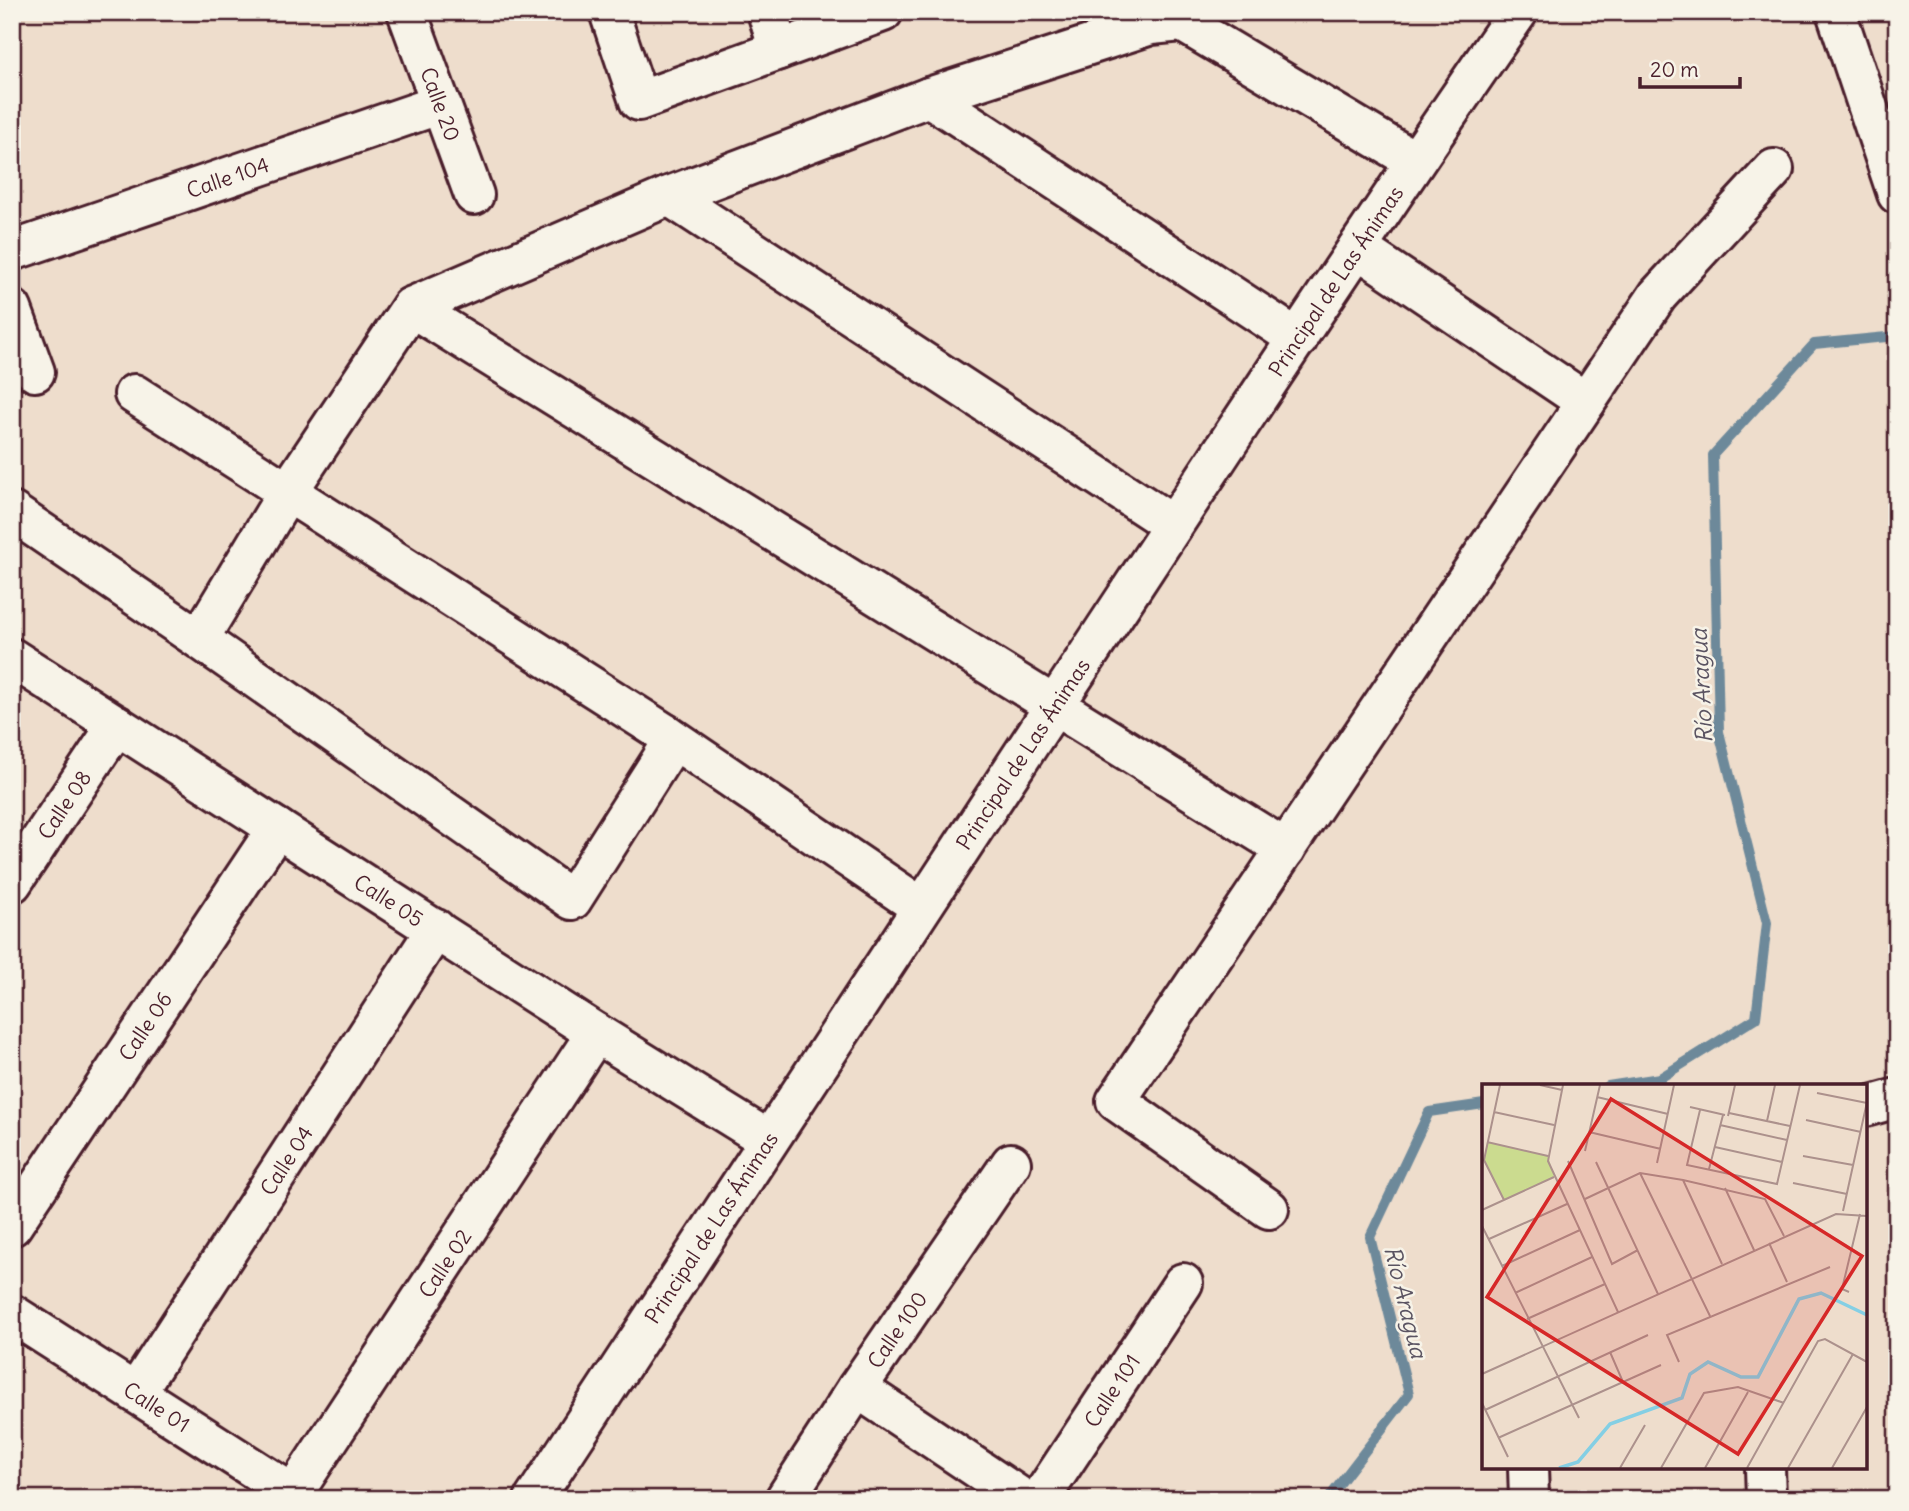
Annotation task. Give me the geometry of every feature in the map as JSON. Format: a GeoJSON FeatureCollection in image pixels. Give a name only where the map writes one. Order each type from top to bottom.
{"type":"FeatureCollection","features":[{"type":"Feature","properties":{"kind":"street","name":"Calle 20"},"geometry":{"type":"LineString","coordinates":[[407,12],[474,195]]}},
{"type":"Feature","properties":{"kind":"street"},"geometry":{"type":"LineString","coordinates":[[609,12],[639,101],[883,12]]}},
{"type":"Feature","properties":{"kind":"street"},"geometry":{"type":"LineString","coordinates":[[767,12],[779,50]]}},
{"type":"Feature","properties":{"kind":"street","name":"Principal de Las Ánimas"},"geometry":{"type":"LineString","coordinates":[[534,1499],[767,1139],[1173,525],[1415,161],[1518,12]]}},
{"type":"Feature","properties":{"kind":"street"},"geometry":{"type":"LineString","coordinates":[[1838,13],[1897,194]]}},
{"type":"Feature","properties":{"kind":"street"},"geometry":{"type":"LineString","coordinates":[[199,639],[287,493],[411,307],[669,196],[929,97],[1151,24],[1182,22],[1415,161]]}},
{"type":"Feature","properties":{"kind":"street"},"geometry":{"type":"LineString","coordinates":[[929,97],[1298,339]]}},
{"type":"Feature","properties":{"kind":"street","name":"Calle 104"},"geometry":{"type":"LineString","coordinates":[[12,251],[441,104]]}},
{"type":"Feature","properties":{"kind":"street"},"geometry":{"type":"LineString","coordinates":[[1269,1209],[1116,1101],[1658,295],[1774,169]]}},
{"type":"Feature","properties":{"kind":"street"},"geometry":{"type":"LineString","coordinates":[[669,196],[1173,525]]}},
{"type":"Feature","properties":{"kind":"street"},"geometry":{"type":"LineString","coordinates":[[1357,248],[1586,402]]}},
{"type":"Feature","properties":{"kind":"street"},"geometry":{"type":"LineString","coordinates":[[411,307],[1286,849]]}},
{"type":"Feature","properties":{"kind":"street"},"geometry":{"type":"LineString","coordinates":[[12,309],[35,372]]}},
{"type":"Feature","properties":{"kind":"street"},"geometry":{"type":"LineString","coordinates":[[134,394],[666,734],[921,907]]}},
{"type":"Feature","properties":{"kind":"street"},"geometry":{"type":"LineString","coordinates":[[12,512],[199,639],[572,900],[670,746],[666,734]]}},
{"type":"Feature","properties":{"kind":"street","name":"Calle 05"},"geometry":{"type":"LineString","coordinates":[[12,658],[596,1033],[767,1139]]}},
{"type":"Feature","properties":{"kind":"street","name":"Calle 08"},"geometry":{"type":"LineString","coordinates":[[12,883],[117,725]]}},
{"type":"Feature","properties":{"kind":"street","name":"Calle 06"},"geometry":{"type":"LineString","coordinates":[[12,1226],[277,828]]}},
{"type":"Feature","properties":{"kind":"street","name":"Calle 04"},"geometry":{"type":"LineString","coordinates":[[136,1392],[436,929]]}},
{"type":"Feature","properties":{"kind":"street","name":"Calle 02"},"geometry":{"type":"LineString","coordinates":[[297,1497],[596,1033]]}},
{"type":"Feature","properties":{"kind":"street"},"geometry":{"type":"LineString","coordinates":[[1867,1106],[1897,1098]]}},
{"type":"Feature","properties":{"kind":"street","name":"Calle 100"},"geometry":{"type":"LineString","coordinates":[[785,1499],[857,1388],[1011,1163]]}},
{"type":"Feature","properties":{"kind":"street","name":"Calle 101"},"geometry":{"type":"LineString","coordinates":[[1040,1499],[1183,1283]]}},
{"type":"Feature","properties":{"kind":"street","name":"Calle 01"},"geometry":{"type":"LineString","coordinates":[[12,1314],[297,1497]]}},
{"type":"Feature","properties":{"kind":"street"},"geometry":{"type":"LineString","coordinates":[[857,1388],[1023,1499]]}},
{"type":"Feature","properties":{"kind":"street"},"geometry":{"type":"LineString","coordinates":[[1528,1469],[1528,1499]]}},
{"type":"Feature","properties":{"kind":"street"},"geometry":{"type":"LineString","coordinates":[[1765,1469],[1766,1499]]}},
{"type":"Feature","properties":{"kind":"waterway","name":"Río Aragua"},"geometry":{"type":"LineString","coordinates":[[1621,1084],[1660,1078],[1756,1018],[1767,923],[1719,732],[1713,455],[1814,344],[1897,336]]}},
{"type":"Feature","properties":{"kind":"waterway","name":"Río Aragua"},"geometry":{"type":"LineString","coordinates":[[1328,1499],[1409,1394],[1370,1237],[1429,1112],[1482,1104]]}}]}
